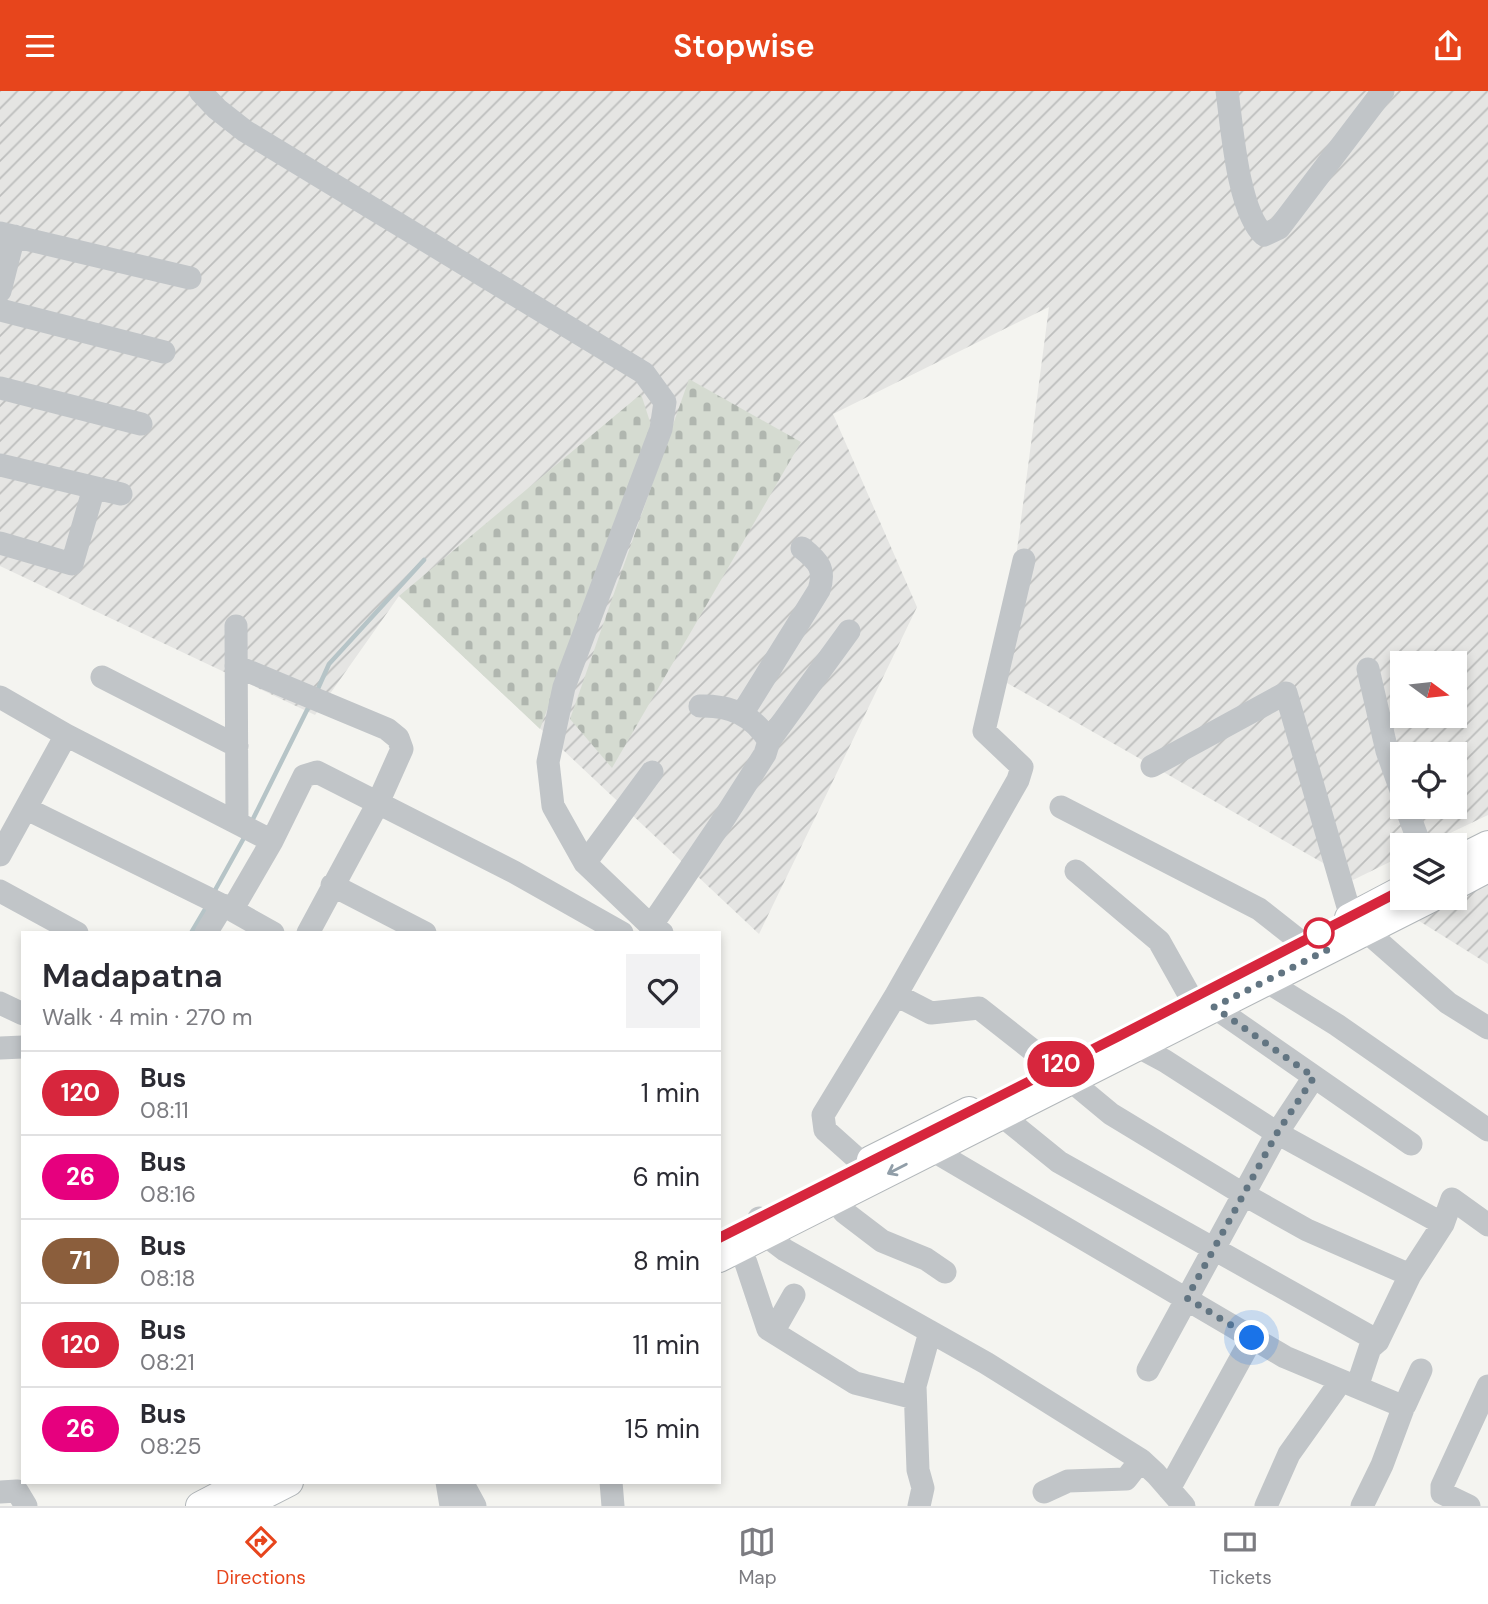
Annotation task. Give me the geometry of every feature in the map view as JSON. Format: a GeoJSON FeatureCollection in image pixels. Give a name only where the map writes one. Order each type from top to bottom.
{"type":"FeatureCollection","features":[{"type":"Feature","properties":{"kind":"main road"},"geometry":{"type":"LineString","coordinates":[[1467,856],[1488,845]]}},
{"type":"Feature","properties":{"kind":"main road"},"geometry":{"type":"LineString","coordinates":[[1467,878],[1488,868]]}},
{"type":"Feature","properties":{"kind":"main road"},"geometry":{"type":"LineString","coordinates":[[726,1248],[863,1164],[1062,1074],[1203,1003],[1266,981],[1358,924],[1390,899]]}},
{"type":"Feature","properties":{"kind":"main road"},"geometry":{"type":"LineString","coordinates":[[762,1226],[834,1200],[1001,1115],[1062,1074],[1137,1046],[1301,942],[1397,910]]}},
{"type":"Feature","properties":{"kind":"main road"},"geometry":{"type":"LineString","coordinates":[[200,1506],[237,1492],[279,1484]]}},
{"type":"Feature","properties":{"kind":"street"},"geometry":{"type":"LineString","coordinates":[[200,91],[217,109],[245,131],[644,373],[666,402],[661,429],[564,687],[548,762],[553,806],[585,863],[656,929],[765,754],[769,741],[849,631]]}},
{"type":"Feature","properties":{"kind":"street"},"geometry":{"type":"LineString","coordinates":[[1227,91],[1239,176],[1256,228],[1264,235],[1279,228],[1383,91]]}},
{"type":"Feature","properties":{"kind":"street"},"geometry":{"type":"LineString","coordinates":[[0,291],[7,235],[190,278]]}},
{"type":"Feature","properties":{"kind":"street"},"geometry":{"type":"LineString","coordinates":[[0,310],[164,352]]}},
{"type":"Feature","properties":{"kind":"street"},"geometry":{"type":"LineString","coordinates":[[0,389],[141,424]]}},
{"type":"Feature","properties":{"kind":"street"},"geometry":{"type":"LineString","coordinates":[[0,465],[121,494]]}},
{"type":"Feature","properties":{"kind":"street"},"geometry":{"type":"LineString","coordinates":[[0,543],[72,564],[94,488]]}},
{"type":"Feature","properties":{"kind":"street"},"geometry":{"type":"LineString","coordinates":[[742,714],[819,590],[822,571],[819,562],[802,548]]}},
{"type":"Feature","properties":{"kind":"street"},"geometry":{"type":"LineString","coordinates":[[863,1164],[825,1130],[823,1115],[896,995],[1018,780],[1022,767],[984,731],[1024,560]]}},
{"type":"Feature","properties":{"kind":"street"},"geometry":{"type":"LineString","coordinates":[[236,626],[237,822]]}},
{"type":"Feature","properties":{"kind":"street"},"geometry":{"type":"LineString","coordinates":[[236,666],[387,729],[398,738],[402,749],[377,805],[309,931]]}},
{"type":"Feature","properties":{"kind":"street"},"geometry":{"type":"LineString","coordinates":[[1368,669],[1390,759]]}},
{"type":"Feature","properties":{"kind":"street"},"geometry":{"type":"LineString","coordinates":[[102,677],[237,746]]}},
{"type":"Feature","properties":{"kind":"street"},"geometry":{"type":"LineString","coordinates":[[1152,766],[1286,693],[1358,924],[1448,1003],[1488,1028]]}},
{"type":"Feature","properties":{"kind":"street"},"geometry":{"type":"LineString","coordinates":[[0,697],[66,735],[272,841]]}},
{"type":"Feature","properties":{"kind":"street"},"geometry":{"type":"LineString","coordinates":[[700,706],[721,705],[742,714],[762,729],[769,741]]}},
{"type":"Feature","properties":{"kind":"street"},"geometry":{"type":"LineString","coordinates":[[0,855],[66,735]]}},
{"type":"Feature","properties":{"kind":"street"},"geometry":{"type":"LineString","coordinates":[[208,931],[227,908],[272,841],[304,776],[317,772],[377,805],[514,872],[618,931]]}},
{"type":"Feature","properties":{"kind":"street"},"geometry":{"type":"LineString","coordinates":[[585,863],[652,772]]}},
{"type":"Feature","properties":{"kind":"street"},"geometry":{"type":"LineString","coordinates":[[1061,807],[1259,909],[1301,942]]}},
{"type":"Feature","properties":{"kind":"street"},"geometry":{"type":"LineString","coordinates":[[27,809],[268,931]]}},
{"type":"Feature","properties":{"kind":"street"},"geometry":{"type":"LineString","coordinates":[[1076,871],[1159,941],[1203,1003],[1411,1144]]}},
{"type":"Feature","properties":{"kind":"street"},"geometry":{"type":"LineString","coordinates":[[332,885],[421,931]]}},
{"type":"Feature","properties":{"kind":"street"},"geometry":{"type":"LineString","coordinates":[[0,891],[73,931]]}},
{"type":"Feature","properties":{"kind":"street"},"geometry":{"type":"LineString","coordinates":[[1266,981],[1337,1025],[1488,1130]]}},
{"type":"Feature","properties":{"kind":"street"},"geometry":{"type":"LineString","coordinates":[[896,995],[931,1013],[979,1008],[1111,1114],[1307,1230],[1410,1275]]}},
{"type":"Feature","properties":{"kind":"street"},"geometry":{"type":"LineString","coordinates":[[0,1003],[21,1013]]}},
{"type":"Feature","properties":{"kind":"street"},"geometry":{"type":"LineString","coordinates":[[1137,1046],[1277,1133],[1443,1224]]}},
{"type":"Feature","properties":{"kind":"street"},"geometry":{"type":"LineString","coordinates":[[0,1048],[21,1047]]}},
{"type":"Feature","properties":{"kind":"street"},"geometry":{"type":"LineString","coordinates":[[1147,1370],[1277,1133],[1314,1077]]}},
{"type":"Feature","properties":{"kind":"street"},"geometry":{"type":"LineString","coordinates":[[1001,1115],[1059,1163],[1378,1341]]}},
{"type":"Feature","properties":{"kind":"street"},"geometry":{"type":"LineString","coordinates":[[934,1151],[1297,1363],[1404,1405]]}},
{"type":"Feature","properties":{"kind":"street"},"geometry":{"type":"LineString","coordinates":[[1266,1506],[1289,1454],[1349,1384],[1370,1348],[1378,1341],[1410,1275],[1443,1224],[1452,1199],[1488,1224]]}},
{"type":"Feature","properties":{"kind":"street"},"geometry":{"type":"LineString","coordinates":[[834,1200],[844,1212],[882,1241],[926,1259],[945,1272]]}},
{"type":"Feature","properties":{"kind":"street"},"geometry":{"type":"LineString","coordinates":[[762,1226],[785,1250],[986,1363],[1141,1460],[1176,1497],[1252,1338]]}},
{"type":"Feature","properties":{"kind":"street"},"geometry":{"type":"LineString","coordinates":[[726,1248],[746,1263],[768,1329],[855,1383],[915,1398]]}},
{"type":"Feature","properties":{"kind":"street"},"geometry":{"type":"LineString","coordinates":[[773,1332],[794,1295]]}},
{"type":"Feature","properties":{"kind":"street"},"geometry":{"type":"LineString","coordinates":[[919,1506],[923,1488],[918,1470],[915,1386],[930,1332]]}},
{"type":"Feature","properties":{"kind":"street"},"geometry":{"type":"LineString","coordinates":[[1362,1506],[1404,1405],[1422,1370]]}},
{"type":"Feature","properties":{"kind":"street"},"geometry":{"type":"LineString","coordinates":[[1469,1506],[1442,1493],[1442,1486],[1488,1386]]}},
{"type":"Feature","properties":{"kind":"street"},"geometry":{"type":"LineString","coordinates":[[1044,1492],[1068,1481],[1126,1479],[1141,1460]]}},
{"type":"Feature","properties":{"kind":"street"},"geometry":{"type":"LineString","coordinates":[[611,1484],[613,1506]]}},
{"type":"Feature","properties":{"kind":"street"},"geometry":{"type":"LineString","coordinates":[[453,1488],[475,1506]]}},
{"type":"Feature","properties":{"kind":"street"},"geometry":{"type":"LineString","coordinates":[[0,1492],[17,1491],[26,1506]]}},
{"type":"Feature","properties":{"kind":"shaded area"},"geometry":{"type":"Polygon","coordinates":[[[0,91],[1488,91],[1488,815],[1450,833],[1390,833],[1390,862],[1353,880],[1000,679],[1049,307],[833,414],[917,607],[759,934],[399,596],[315,715],[0,566],[0,91]]]}},
{"type":"Feature","properties":{"kind":"shaded area"},"geometry":{"type":"Polygon","coordinates":[[[1488,874],[1488,964],[1408,914],[1416,910],[1467,910],[1467,889],[1488,874]]]}},
{"type":"Feature","properties":{"kind":"green space"},"geometry":{"type":"Polygon","coordinates":[[[689,379],[801,442],[612,768],[570,719],[689,379]]]}},
{"type":"Feature","properties":{"kind":"green space"},"geometry":{"type":"Polygon","coordinates":[[[641,394],[651,425],[540,729],[399,596],[641,394]]]}},
{"type":"Feature","properties":{"kind":"waterway"},"geometry":{"type":"LineString","coordinates":[[316,693],[329,664],[424,560]]}},
{"type":"Feature","properties":{"kind":"waterway"},"geometry":{"type":"LineString","coordinates":[[252,821],[310,704]]}},
{"type":"Feature","properties":{"kind":"waterway"},"geometry":{"type":"LineString","coordinates":[[214,892],[245,836]]}},
{"type":"Feature","properties":{"kind":"waterway"},"geometry":{"type":"LineString","coordinates":[[192,931],[207,906]]}},
{"type":"Feature","properties":{"kind":"bus line","name":"120"},"geometry":{"type":"LineString","coordinates":[[721,1237],[1390,896]]}},
{"type":"Feature","properties":{"kind":"route"},"geometry":{"type":"LineString","coordinates":[[1252,1338],[1187,1298],[1277,1133],[1314,1077],[1214,1007],[1327,950],[1319,933]]}}]}
